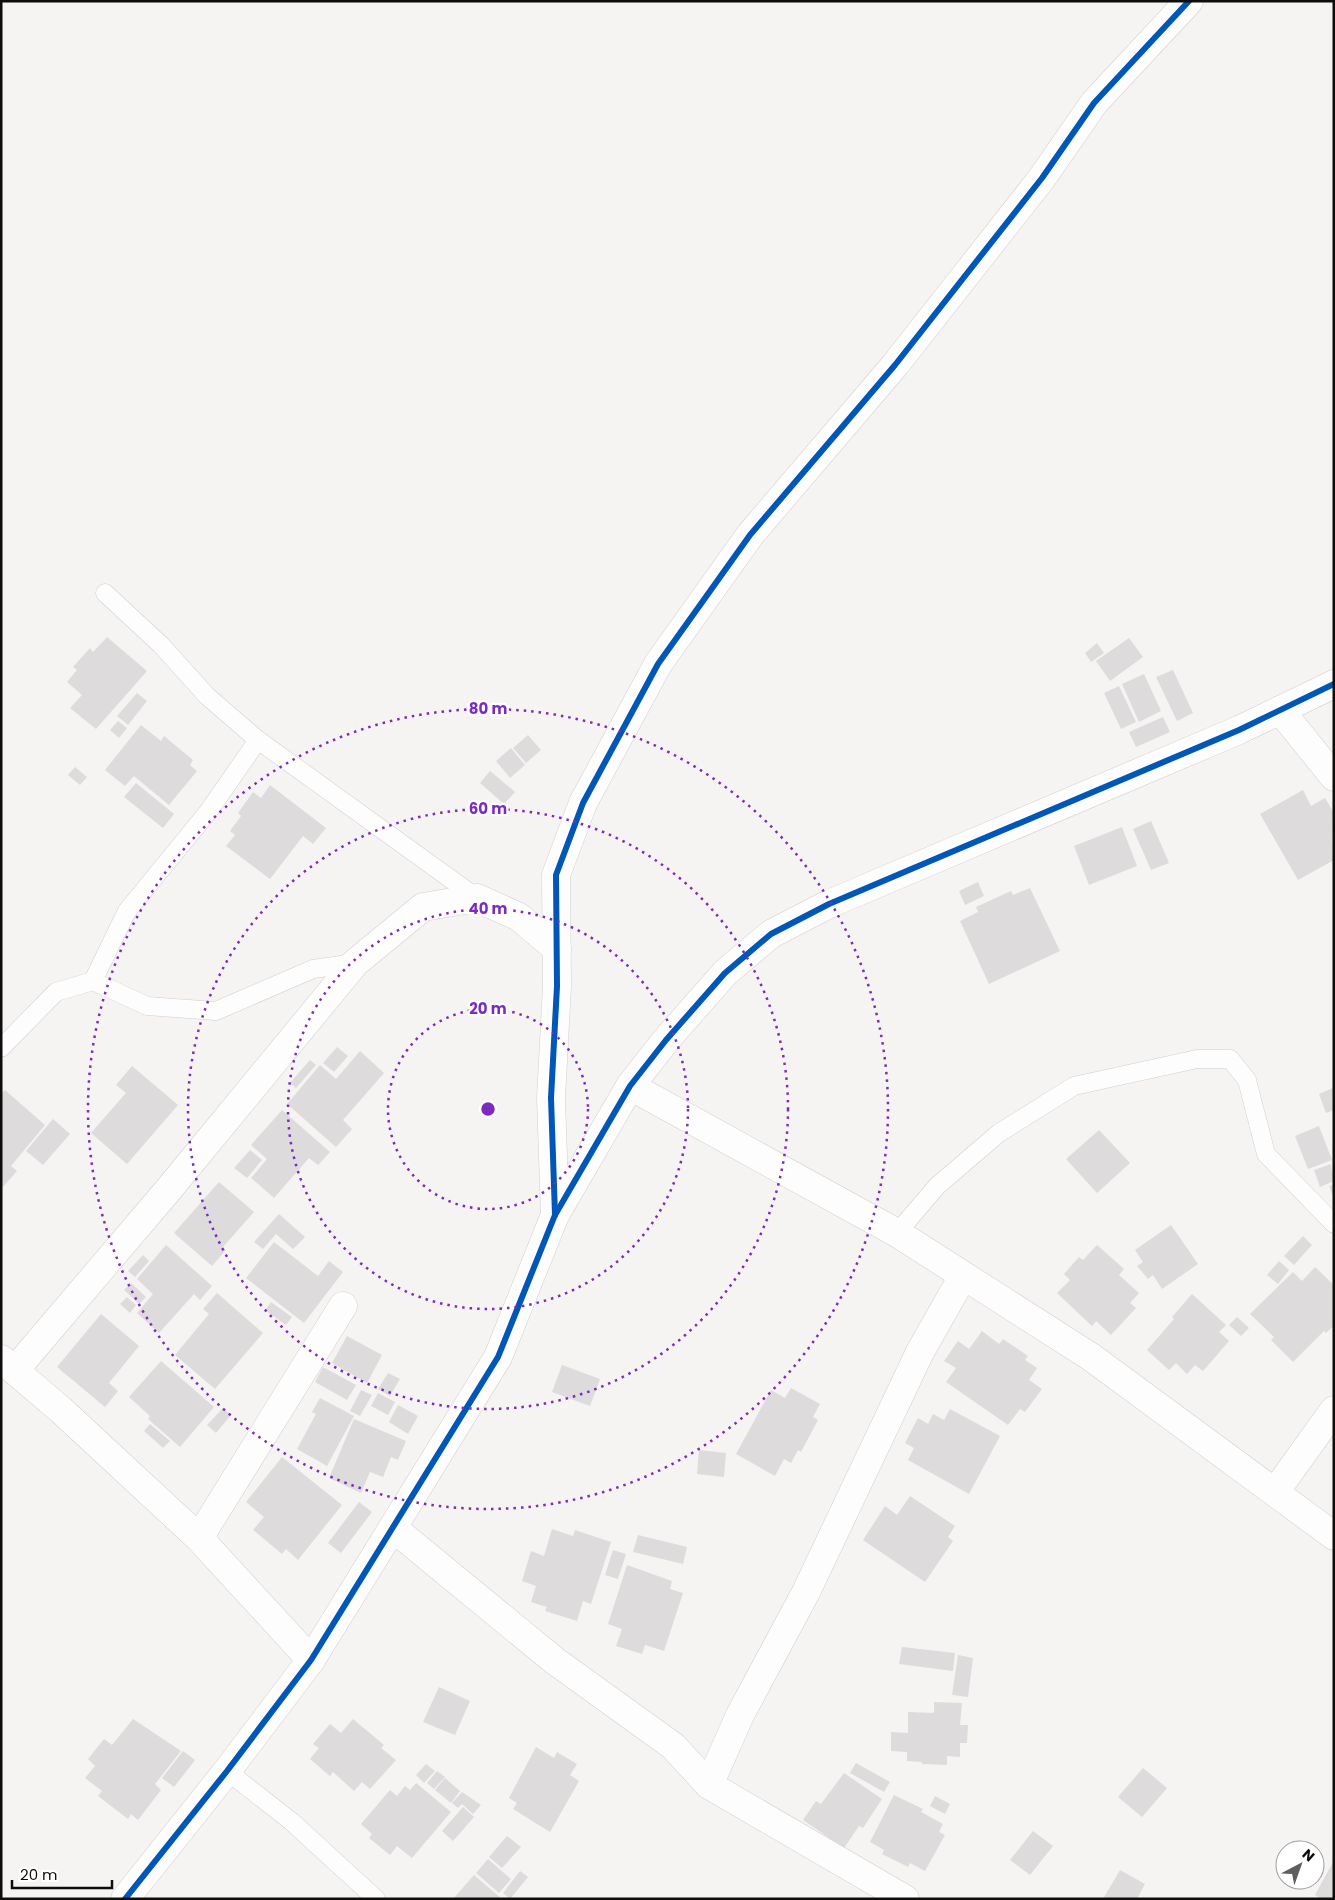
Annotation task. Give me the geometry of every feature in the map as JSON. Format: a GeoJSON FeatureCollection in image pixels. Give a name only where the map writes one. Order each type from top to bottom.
{"type":"FeatureCollection","features":[{"type":"Feature","properties":{"kind":"street"},"geometry":{"type":"LineString","coordinates":[[555,1215],[551,1098],[557,986],[556,875],[583,803],[658,664],[750,535],[895,365],[1042,178],[1094,102],[1189,1]]}},
{"type":"Feature","properties":{"kind":"street"},"geometry":{"type":"LineString","coordinates":[[125,1899],[227,1771],[310,1660],[498,1357],[555,1215],[630,1086],[666,1040],[725,973],[771,934],[829,904],[1239,730],[1334,684]]}},
{"type":"Feature","properties":{"kind":"street"},"geometry":{"type":"LineString","coordinates":[[1280,710],[1334,777]]}},
{"type":"Feature","properties":{"kind":"street"},"geometry":{"type":"LineString","coordinates":[[310,1660],[199,1538],[61,1410],[8,1365],[168,1189],[355,963],[423,907],[477,898],[519,917],[557,949]]}},
{"type":"Feature","properties":{"kind":"street"},"geometry":{"type":"LineString","coordinates":[[630,1086],[897,1233],[1091,1357],[1334,1536]]}},
{"type":"Feature","properties":{"kind":"street"},"geometry":{"type":"LineString","coordinates":[[709,1785],[740,1715],[806,1592],[920,1352],[963,1276]]}},
{"type":"Feature","properties":{"kind":"street"},"geometry":{"type":"LineString","coordinates":[[199,1538],[343,1306]]}},
{"type":"Feature","properties":{"kind":"street"},"geometry":{"type":"LineString","coordinates":[[1275,1492],[1334,1410]]}},
{"type":"Feature","properties":{"kind":"street"},"geometry":{"type":"LineString","coordinates":[[393,1528],[555,1661],[673,1746],[709,1785],[905,1899]]}},
{"type":"Feature","properties":{"kind":"lane"},"geometry":{"type":"LineString","coordinates":[[105,593],[161,645],[208,696],[258,740],[477,898]]}},
{"type":"Feature","properties":{"kind":"lane"},"geometry":{"type":"LineString","coordinates":[[93,981],[127,911],[208,812],[258,740]]}},
{"type":"Feature","properties":{"kind":"lane"},"geometry":{"type":"LineString","coordinates":[[1,1048],[56,992],[93,981],[147,1006],[216,1011],[313,969],[355,963]]}},
{"type":"Feature","properties":{"kind":"lane"},"geometry":{"type":"LineString","coordinates":[[897,1233],[937,1186],[999,1133],[1074,1086],[1197,1059],[1230,1059],[1247,1080],[1266,1154],[1334,1224]]}},
{"type":"Feature","properties":{"kind":"lane"},"geometry":{"type":"LineString","coordinates":[[227,1771],[292,1822],[376,1899]]}},
{"type":"Feature","properties":{"kind":"building"},"geometry":{"type":"Polygon","coordinates":[[[107,637],[147,671],[96,729],[70,708],[82,695],[67,682],[77,670],[73,667],[90,648],[93,652],[107,637]]]}},
{"type":"Feature","properties":{"kind":"building"},"geometry":{"type":"Polygon","coordinates":[[[1129,638],[1143,657],[1110,681],[1096,661],[1129,638]]]}},
{"type":"Feature","properties":{"kind":"building"},"geometry":{"type":"Polygon","coordinates":[[[1097,643],[1104,653],[1091,662],[1085,653],[1097,643]]]}},
{"type":"Feature","properties":{"kind":"building"},"geometry":{"type":"Polygon","coordinates":[[[1173,670],[1193,713],[1177,721],[1156,677],[1173,670]]]}},
{"type":"Feature","properties":{"kind":"building"},"geometry":{"type":"Polygon","coordinates":[[[1144,674],[1161,711],[1139,722],[1122,684],[1144,674]]]}},
{"type":"Feature","properties":{"kind":"building"},"geometry":{"type":"Polygon","coordinates":[[[1119,686],[1136,722],[1121,729],[1104,693],[1119,686]]]}},
{"type":"Feature","properties":{"kind":"building"},"geometry":{"type":"Polygon","coordinates":[[[137,693],[147,701],[128,725],[117,716],[137,693]]]}},
{"type":"Feature","properties":{"kind":"building"},"geometry":{"type":"Polygon","coordinates":[[[1163,717],[1170,732],[1136,747],[1129,732],[1163,717]]]}},
{"type":"Feature","properties":{"kind":"building"},"geometry":{"type":"Polygon","coordinates":[[[118,721],[127,728],[119,738],[110,730],[118,721]]]}},
{"type":"Feature","properties":{"kind":"building"},"geometry":{"type":"Polygon","coordinates":[[[141,725],[161,741],[164,736],[193,760],[190,765],[197,771],[169,805],[134,776],[125,786],[105,770],[141,725]]]}},
{"type":"Feature","properties":{"kind":"building"},"geometry":{"type":"Polygon","coordinates":[[[528,735],[541,750],[526,763],[513,748],[528,735]]]}},
{"type":"Feature","properties":{"kind":"building"},"geometry":{"type":"Polygon","coordinates":[[[511,748],[525,765],[510,778],[496,761],[511,748]]]}},
{"type":"Feature","properties":{"kind":"building"},"geometry":{"type":"Polygon","coordinates":[[[75,767],[87,777],[80,785],[68,775],[75,767]]]}},
{"type":"Feature","properties":{"kind":"building"},"geometry":{"type":"Polygon","coordinates":[[[490,771],[515,792],[504,804],[480,783],[490,771]]]}},
{"type":"Feature","properties":{"kind":"building"},"geometry":{"type":"Polygon","coordinates":[[[136,783],[174,814],[163,828],[124,797],[136,783]]]}},
{"type":"Feature","properties":{"kind":"building"},"geometry":{"type":"Polygon","coordinates":[[[270,785],[326,828],[313,844],[303,836],[270,879],[226,846],[235,835],[230,831],[241,816],[238,813],[253,792],[261,798],[270,785]]]}},
{"type":"Feature","properties":{"kind":"building"},"geometry":{"type":"Polygon","coordinates":[[[1303,790],[1311,806],[1325,798],[1334,813],[1332,837],[1334,860],[1298,880],[1260,814],[1303,790]]]}},
{"type":"Feature","properties":{"kind":"building"},"geometry":{"type":"Polygon","coordinates":[[[1151,821],[1169,863],[1151,870],[1133,829],[1151,821]]]}},
{"type":"Feature","properties":{"kind":"building"},"geometry":{"type":"Polygon","coordinates":[[[1122,827],[1137,866],[1089,885],[1074,846],[1122,827]]]}},
{"type":"Feature","properties":{"kind":"building"},"geometry":{"type":"Polygon","coordinates":[[[978,882],[984,896],[965,905],[959,891],[978,882]]]}},
{"type":"Feature","properties":{"kind":"building"},"geometry":{"type":"Polygon","coordinates":[[[1030,888],[1060,951],[989,984],[960,921],[978,912],[976,907],[1011,891],[1013,895],[1030,888]]]}},
{"type":"Feature","properties":{"kind":"building"},"geometry":{"type":"Polygon","coordinates":[[[337,1047],[348,1056],[334,1072],[323,1063],[337,1047]]]}},
{"type":"Feature","properties":{"kind":"building"},"geometry":{"type":"Polygon","coordinates":[[[360,1051],[384,1073],[343,1120],[352,1129],[336,1147],[287,1104],[320,1065],[336,1079],[360,1051]]]}},
{"type":"Feature","properties":{"kind":"building"},"geometry":{"type":"Polygon","coordinates":[[[310,1060],[316,1065],[296,1088],[290,1083],[310,1060]]]}},
{"type":"Feature","properties":{"kind":"building"},"geometry":{"type":"Polygon","coordinates":[[[132,1066],[178,1105],[127,1164],[91,1133],[126,1093],[116,1085],[132,1066]]]}},
{"type":"Feature","properties":{"kind":"building"},"geometry":{"type":"Polygon","coordinates":[[[1333,1088],[1334,1110],[1326,1113],[1319,1094],[1333,1088]]]}},
{"type":"Feature","properties":{"kind":"building"},"geometry":{"type":"Polygon","coordinates":[[[5,1090],[45,1125],[11,1166],[17,1171],[2,1188],[1,1094],[5,1090]]]}},
{"type":"Feature","properties":{"kind":"building"},"geometry":{"type":"Polygon","coordinates":[[[282,1110],[330,1152],[318,1165],[309,1158],[274,1198],[251,1178],[267,1159],[251,1145],[282,1110]]]}},
{"type":"Feature","properties":{"kind":"building"},"geometry":{"type":"Polygon","coordinates":[[[53,1119],[70,1134],[43,1165],[26,1151],[53,1119]]]}},
{"type":"Feature","properties":{"kind":"building"},"geometry":{"type":"Polygon","coordinates":[[[1319,1126],[1332,1160],[1308,1169],[1295,1136],[1319,1126]]]}},
{"type":"Feature","properties":{"kind":"building"},"geometry":{"type":"Polygon","coordinates":[[[1099,1130],[1130,1163],[1097,1193],[1066,1159],[1099,1130]]]}},
{"type":"Feature","properties":{"kind":"building"},"geometry":{"type":"Polygon","coordinates":[[[250,1150],[262,1160],[247,1178],[234,1168],[250,1150]]]}},
{"type":"Feature","properties":{"kind":"building"},"geometry":{"type":"Polygon","coordinates":[[[1331,1164],[1334,1181],[1320,1187],[1314,1170],[1331,1164]]]}},
{"type":"Feature","properties":{"kind":"building"},"geometry":{"type":"Polygon","coordinates":[[[219,1182],[254,1212],[223,1247],[226,1250],[212,1266],[174,1233],[219,1182]]]}},
{"type":"Feature","properties":{"kind":"building"},"geometry":{"type":"Polygon","coordinates":[[[1334,1184],[1334,1198],[1329,1186],[1334,1184]]]}},
{"type":"Feature","properties":{"kind":"building"},"geometry":{"type":"Polygon","coordinates":[[[279,1214],[305,1237],[293,1249],[276,1234],[263,1249],[254,1242],[279,1214]]]}},
{"type":"Feature","properties":{"kind":"building"},"geometry":{"type":"Polygon","coordinates":[[[1171,1225],[1198,1264],[1162,1289],[1153,1275],[1148,1279],[1137,1266],[1143,1262],[1135,1250],[1171,1225]]]}},
{"type":"Feature","properties":{"kind":"building"},"geometry":{"type":"Polygon","coordinates":[[[1303,1236],[1312,1245],[1294,1265],[1284,1256],[1303,1236]]]}},
{"type":"Feature","properties":{"kind":"building"},"geometry":{"type":"Polygon","coordinates":[[[274,1242],[318,1276],[329,1261],[343,1272],[304,1323],[246,1278],[274,1242]]]}},
{"type":"Feature","properties":{"kind":"building"},"geometry":{"type":"Polygon","coordinates":[[[166,1245],[212,1286],[200,1300],[194,1294],[159,1333],[137,1313],[153,1294],[137,1279],[166,1245]]]}},
{"type":"Feature","properties":{"kind":"building"},"geometry":{"type":"Polygon","coordinates":[[[1097,1245],[1124,1269],[1119,1275],[1139,1293],[1130,1303],[1136,1308],[1111,1335],[1096,1321],[1092,1326],[1057,1293],[1070,1280],[1064,1274],[1079,1257],[1083,1260],[1097,1245]]]}},
{"type":"Feature","properties":{"kind":"building"},"geometry":{"type":"Polygon","coordinates":[[[143,1255],[149,1261],[135,1277],[128,1271],[143,1255]]]}},
{"type":"Feature","properties":{"kind":"building"},"geometry":{"type":"Polygon","coordinates":[[[1279,1261],[1289,1270],[1278,1284],[1267,1275],[1279,1261]]]}},
{"type":"Feature","properties":{"kind":"building"},"geometry":{"type":"Polygon","coordinates":[[[1315,1267],[1334,1285],[1334,1326],[1326,1333],[1324,1331],[1293,1362],[1271,1340],[1274,1337],[1250,1314],[1293,1272],[1302,1281],[1315,1267]]]}},
{"type":"Feature","properties":{"kind":"building"},"geometry":{"type":"Polygon","coordinates":[[[131,1283],[146,1297],[139,1304],[124,1290],[131,1283]]]}},
{"type":"Feature","properties":{"kind":"building"},"geometry":{"type":"Polygon","coordinates":[[[217,1293],[263,1333],[215,1389],[175,1355],[209,1314],[203,1309],[217,1293]]]}},
{"type":"Feature","properties":{"kind":"building"},"geometry":{"type":"Polygon","coordinates":[[[1192,1294],[1226,1325],[1219,1332],[1229,1341],[1203,1371],[1195,1365],[1187,1374],[1176,1363],[1169,1370],[1147,1350],[1174,1319],[1172,1317],[1192,1294]]]}},
{"type":"Feature","properties":{"kind":"building"},"geometry":{"type":"Polygon","coordinates":[[[127,1297],[136,1305],[130,1313],[120,1304],[127,1297]]]}},
{"type":"Feature","properties":{"kind":"building"},"geometry":{"type":"Polygon","coordinates":[[[271,1302],[292,1317],[286,1325],[265,1310],[271,1302]]]}},
{"type":"Feature","properties":{"kind":"building"},"geometry":{"type":"Polygon","coordinates":[[[101,1314],[139,1346],[109,1383],[118,1391],[105,1407],[57,1367],[101,1314]]]}},
{"type":"Feature","properties":{"kind":"building"},"geometry":{"type":"Polygon","coordinates":[[[1237,1317],[1249,1328],[1241,1336],[1229,1325],[1237,1317]]]}},
{"type":"Feature","properties":{"kind":"building"},"geometry":{"type":"Polygon","coordinates":[[[982,1331],[999,1344],[1003,1339],[1028,1356],[1025,1360],[1037,1368],[1029,1380],[1042,1389],[1025,1412],[1020,1409],[1008,1425],[946,1382],[956,1368],[944,1361],[958,1341],[969,1349],[982,1331]]]}},
{"type":"Feature","properties":{"kind":"building"},"geometry":{"type":"Polygon","coordinates":[[[347,1336],[382,1355],[367,1383],[332,1363],[347,1336]]]}},
{"type":"Feature","properties":{"kind":"building"},"geometry":{"type":"Polygon","coordinates":[[[161,1361],[214,1407],[180,1447],[148,1419],[150,1416],[129,1397],[161,1361]]]}},
{"type":"Feature","properties":{"kind":"building"},"geometry":{"type":"Polygon","coordinates":[[[562,1365],[600,1379],[590,1406],[552,1392],[562,1365]]]}},
{"type":"Feature","properties":{"kind":"building"},"geometry":{"type":"Polygon","coordinates":[[[323,1367],[356,1385],[347,1400],[315,1382],[323,1367]]]}},
{"type":"Feature","properties":{"kind":"building"},"geometry":{"type":"Polygon","coordinates":[[[388,1373],[400,1379],[390,1396],[378,1389],[388,1373]]]}},
{"type":"Feature","properties":{"kind":"building"},"geometry":{"type":"Polygon","coordinates":[[[791,1388],[820,1404],[813,1417],[818,1420],[801,1452],[798,1450],[791,1463],[784,1459],[775,1476],[736,1454],[771,1390],[785,1398],[791,1388]]]}},
{"type":"Feature","properties":{"kind":"building"},"geometry":{"type":"Polygon","coordinates":[[[361,1390],[372,1395],[360,1416],[350,1411],[361,1390]]]}},
{"type":"Feature","properties":{"kind":"building"},"geometry":{"type":"Polygon","coordinates":[[[378,1393],[395,1402],[388,1415],[371,1406],[378,1393]]]}},
{"type":"Feature","properties":{"kind":"building"},"geometry":{"type":"Polygon","coordinates":[[[320,1398],[354,1416],[327,1466],[297,1449],[316,1414],[312,1412],[320,1398]]]}},
{"type":"Feature","properties":{"kind":"building"},"geometry":{"type":"Polygon","coordinates":[[[398,1405],[418,1416],[408,1434],[389,1422],[398,1405]]]}},
{"type":"Feature","properties":{"kind":"building"},"geometry":{"type":"Polygon","coordinates":[[[223,1408],[231,1415],[216,1433],[207,1425],[223,1408]]]}},
{"type":"Feature","properties":{"kind":"building"},"geometry":{"type":"Polygon","coordinates":[[[950,1409],[1000,1436],[969,1494],[908,1460],[914,1448],[905,1443],[918,1418],[928,1424],[933,1414],[944,1420],[950,1409]]]}},
{"type":"Feature","properties":{"kind":"building"},"geometry":{"type":"Polygon","coordinates":[[[354,1419],[406,1441],[398,1460],[391,1457],[383,1477],[370,1472],[361,1493],[329,1478],[354,1419]]]}},
{"type":"Feature","properties":{"kind":"building"},"geometry":{"type":"Polygon","coordinates":[[[150,1424],[170,1441],[163,1448],[144,1431],[150,1424]]]}},
{"type":"Feature","properties":{"kind":"building"},"geometry":{"type":"Polygon","coordinates":[[[699,1450],[726,1453],[724,1477],[697,1474],[699,1450]]]}},
{"type":"Feature","properties":{"kind":"building"},"geometry":{"type":"Polygon","coordinates":[[[282,1457],[342,1505],[298,1560],[286,1549],[282,1554],[253,1530],[264,1517],[246,1502],[282,1457]]]}},
{"type":"Feature","properties":{"kind":"building"},"geometry":{"type":"Polygon","coordinates":[[[910,1496],[955,1526],[948,1537],[953,1541],[925,1582],[863,1540],[885,1506],[897,1515],[910,1496]]]}},
{"type":"Feature","properties":{"kind":"building"},"geometry":{"type":"Polygon","coordinates":[[[359,1502],[372,1512],[341,1553],[328,1543],[359,1502]]]}},
{"type":"Feature","properties":{"kind":"building"},"geometry":{"type":"Polygon","coordinates":[[[552,1529],[573,1536],[575,1530],[611,1542],[591,1604],[583,1601],[577,1621],[545,1611],[547,1607],[531,1602],[536,1586],[522,1581],[531,1551],[544,1556],[552,1529]]]}},
{"type":"Feature","properties":{"kind":"building"},"geometry":{"type":"Polygon","coordinates":[[[638,1535],[687,1547],[683,1564],[633,1552],[638,1535]]]}},
{"type":"Feature","properties":{"kind":"building"},"geometry":{"type":"Polygon","coordinates":[[[613,1550],[626,1554],[618,1579],[605,1575],[613,1550]]]}},
{"type":"Feature","properties":{"kind":"building"},"geometry":{"type":"Polygon","coordinates":[[[627,1565],[672,1581],[670,1589],[683,1593],[664,1651],[645,1645],[642,1654],[616,1646],[622,1629],[608,1624],[627,1565]]]}},
{"type":"Feature","properties":{"kind":"building"},"geometry":{"type":"Polygon","coordinates":[[[902,1647],[955,1653],[953,1671],[899,1664],[902,1647]]]}},
{"type":"Feature","properties":{"kind":"building"},"geometry":{"type":"Polygon","coordinates":[[[958,1655],[973,1658],[968,1697],[952,1695],[958,1655]]]}},
{"type":"Feature","properties":{"kind":"building"},"geometry":{"type":"Polygon","coordinates":[[[439,1687],[470,1701],[455,1735],[423,1722],[439,1687]]]}},
{"type":"Feature","properties":{"kind":"building"},"geometry":{"type":"Polygon","coordinates":[[[934,1702],[962,1703],[960,1725],[968,1725],[967,1743],[960,1743],[960,1757],[947,1756],[947,1765],[922,1764],[922,1762],[907,1761],[907,1752],[891,1751],[891,1732],[908,1733],[908,1712],[934,1713],[934,1702]]]}},
{"type":"Feature","properties":{"kind":"building"},"geometry":{"type":"Polygon","coordinates":[[[133,1719],[181,1751],[155,1784],[161,1790],[138,1820],[131,1814],[128,1819],[98,1796],[102,1791],[85,1778],[95,1766],[88,1759],[104,1739],[112,1745],[133,1719]]]}},
{"type":"Feature","properties":{"kind":"building"},"geometry":{"type":"Polygon","coordinates":[[[353,1719],[384,1745],[381,1748],[396,1760],[370,1789],[362,1782],[354,1791],[333,1772],[330,1776],[310,1759],[319,1748],[313,1744],[330,1724],[341,1733],[353,1719]]]}},
{"type":"Feature","properties":{"kind":"building"},"geometry":{"type":"Polygon","coordinates":[[[536,1747],[554,1758],[557,1752],[577,1764],[570,1775],[579,1781],[550,1832],[513,1809],[517,1803],[509,1798],[536,1747]]]}},
{"type":"Feature","properties":{"kind":"building"},"geometry":{"type":"Polygon","coordinates":[[[183,1751],[195,1760],[174,1787],[162,1778],[183,1751]]]}},
{"type":"Feature","properties":{"kind":"building"},"geometry":{"type":"Polygon","coordinates":[[[856,1763],[890,1782],[884,1792],[850,1773],[856,1763]]]}},
{"type":"Feature","properties":{"kind":"building"},"geometry":{"type":"Polygon","coordinates":[[[426,1764],[435,1771],[424,1783],[416,1775],[426,1764]]]}},
{"type":"Feature","properties":{"kind":"building"},"geometry":{"type":"Polygon","coordinates":[[[1143,1768],[1167,1788],[1142,1817],[1118,1797],[1143,1768]]]}},
{"type":"Feature","properties":{"kind":"building"},"geometry":{"type":"Polygon","coordinates":[[[437,1771],[445,1777],[434,1789],[427,1783],[437,1771]]]}},
{"type":"Feature","properties":{"kind":"building"},"geometry":{"type":"Polygon","coordinates":[[[844,1773],[882,1799],[863,1828],[859,1826],[844,1848],[803,1820],[816,1801],[821,1804],[844,1773]]]}},
{"type":"Feature","properties":{"kind":"building"},"geometry":{"type":"Polygon","coordinates":[[[445,1778],[460,1791],[451,1803],[435,1790],[445,1778]]]}},
{"type":"Feature","properties":{"kind":"building"},"geometry":{"type":"Polygon","coordinates":[[[416,1783],[451,1812],[412,1858],[397,1846],[390,1855],[369,1838],[372,1834],[361,1824],[390,1790],[397,1796],[405,1786],[410,1790],[416,1783]]]}},
{"type":"Feature","properties":{"kind":"building"},"geometry":{"type":"Polygon","coordinates":[[[462,1792],[481,1805],[473,1814],[462,1804],[458,1808],[452,1803],[462,1792]]]}},
{"type":"Feature","properties":{"kind":"building"},"geometry":{"type":"Polygon","coordinates":[[[894,1795],[923,1809],[921,1812],[943,1824],[939,1832],[945,1835],[925,1871],[910,1863],[908,1867],[882,1854],[884,1850],[870,1842],[894,1795]]]}},
{"type":"Feature","properties":{"kind":"building"},"geometry":{"type":"Polygon","coordinates":[[[935,1796],[950,1804],[945,1814],[930,1806],[935,1796]]]}},
{"type":"Feature","properties":{"kind":"building"},"geometry":{"type":"Polygon","coordinates":[[[463,1807],[474,1817],[453,1841],[442,1831],[463,1807]]]}},
{"type":"Feature","properties":{"kind":"building"},"geometry":{"type":"Polygon","coordinates":[[[1033,1831],[1053,1846],[1030,1875],[1010,1860],[1033,1831]]]}},
{"type":"Feature","properties":{"kind":"building"},"geometry":{"type":"Polygon","coordinates":[[[507,1836],[521,1847],[502,1868],[489,1857],[507,1836]]]}},
{"type":"Feature","properties":{"kind":"building"},"geometry":{"type":"Polygon","coordinates":[[[488,1859],[511,1879],[499,1893],[476,1873],[488,1859]]]}},
{"type":"Feature","properties":{"kind":"building"},"geometry":{"type":"Polygon","coordinates":[[[1334,1860],[1334,1899],[1321,1899],[1315,1895],[1318,1890],[1325,1890],[1325,1877],[1334,1860]]]}},
{"type":"Feature","properties":{"kind":"building"},"geometry":{"type":"Polygon","coordinates":[[[1120,1870],[1145,1884],[1137,1899],[1103,1899],[1120,1870]]]}},
{"type":"Feature","properties":{"kind":"building"},"geometry":{"type":"Polygon","coordinates":[[[520,1871],[528,1877],[510,1899],[503,1893],[520,1871]]]}},
{"type":"Feature","properties":{"kind":"building"},"geometry":{"type":"Polygon","coordinates":[[[474,1875],[502,1899],[453,1899],[474,1875]]]}},
{"type":"Feature","properties":{"kind":"cycle path"},"geometry":{"type":"LineString","coordinates":[[555,1215],[551,1098],[557,986],[556,875],[583,803],[658,664],[750,535],[895,365],[1042,178],[1094,103],[1189,1]]}},
{"type":"Feature","properties":{"kind":"cycle path"},"geometry":{"type":"LineString","coordinates":[[125,1899],[227,1771],[311,1660],[498,1357],[555,1215],[630,1086],[666,1040],[725,973],[771,934],[829,904],[1239,730],[1334,684]]}}]}
